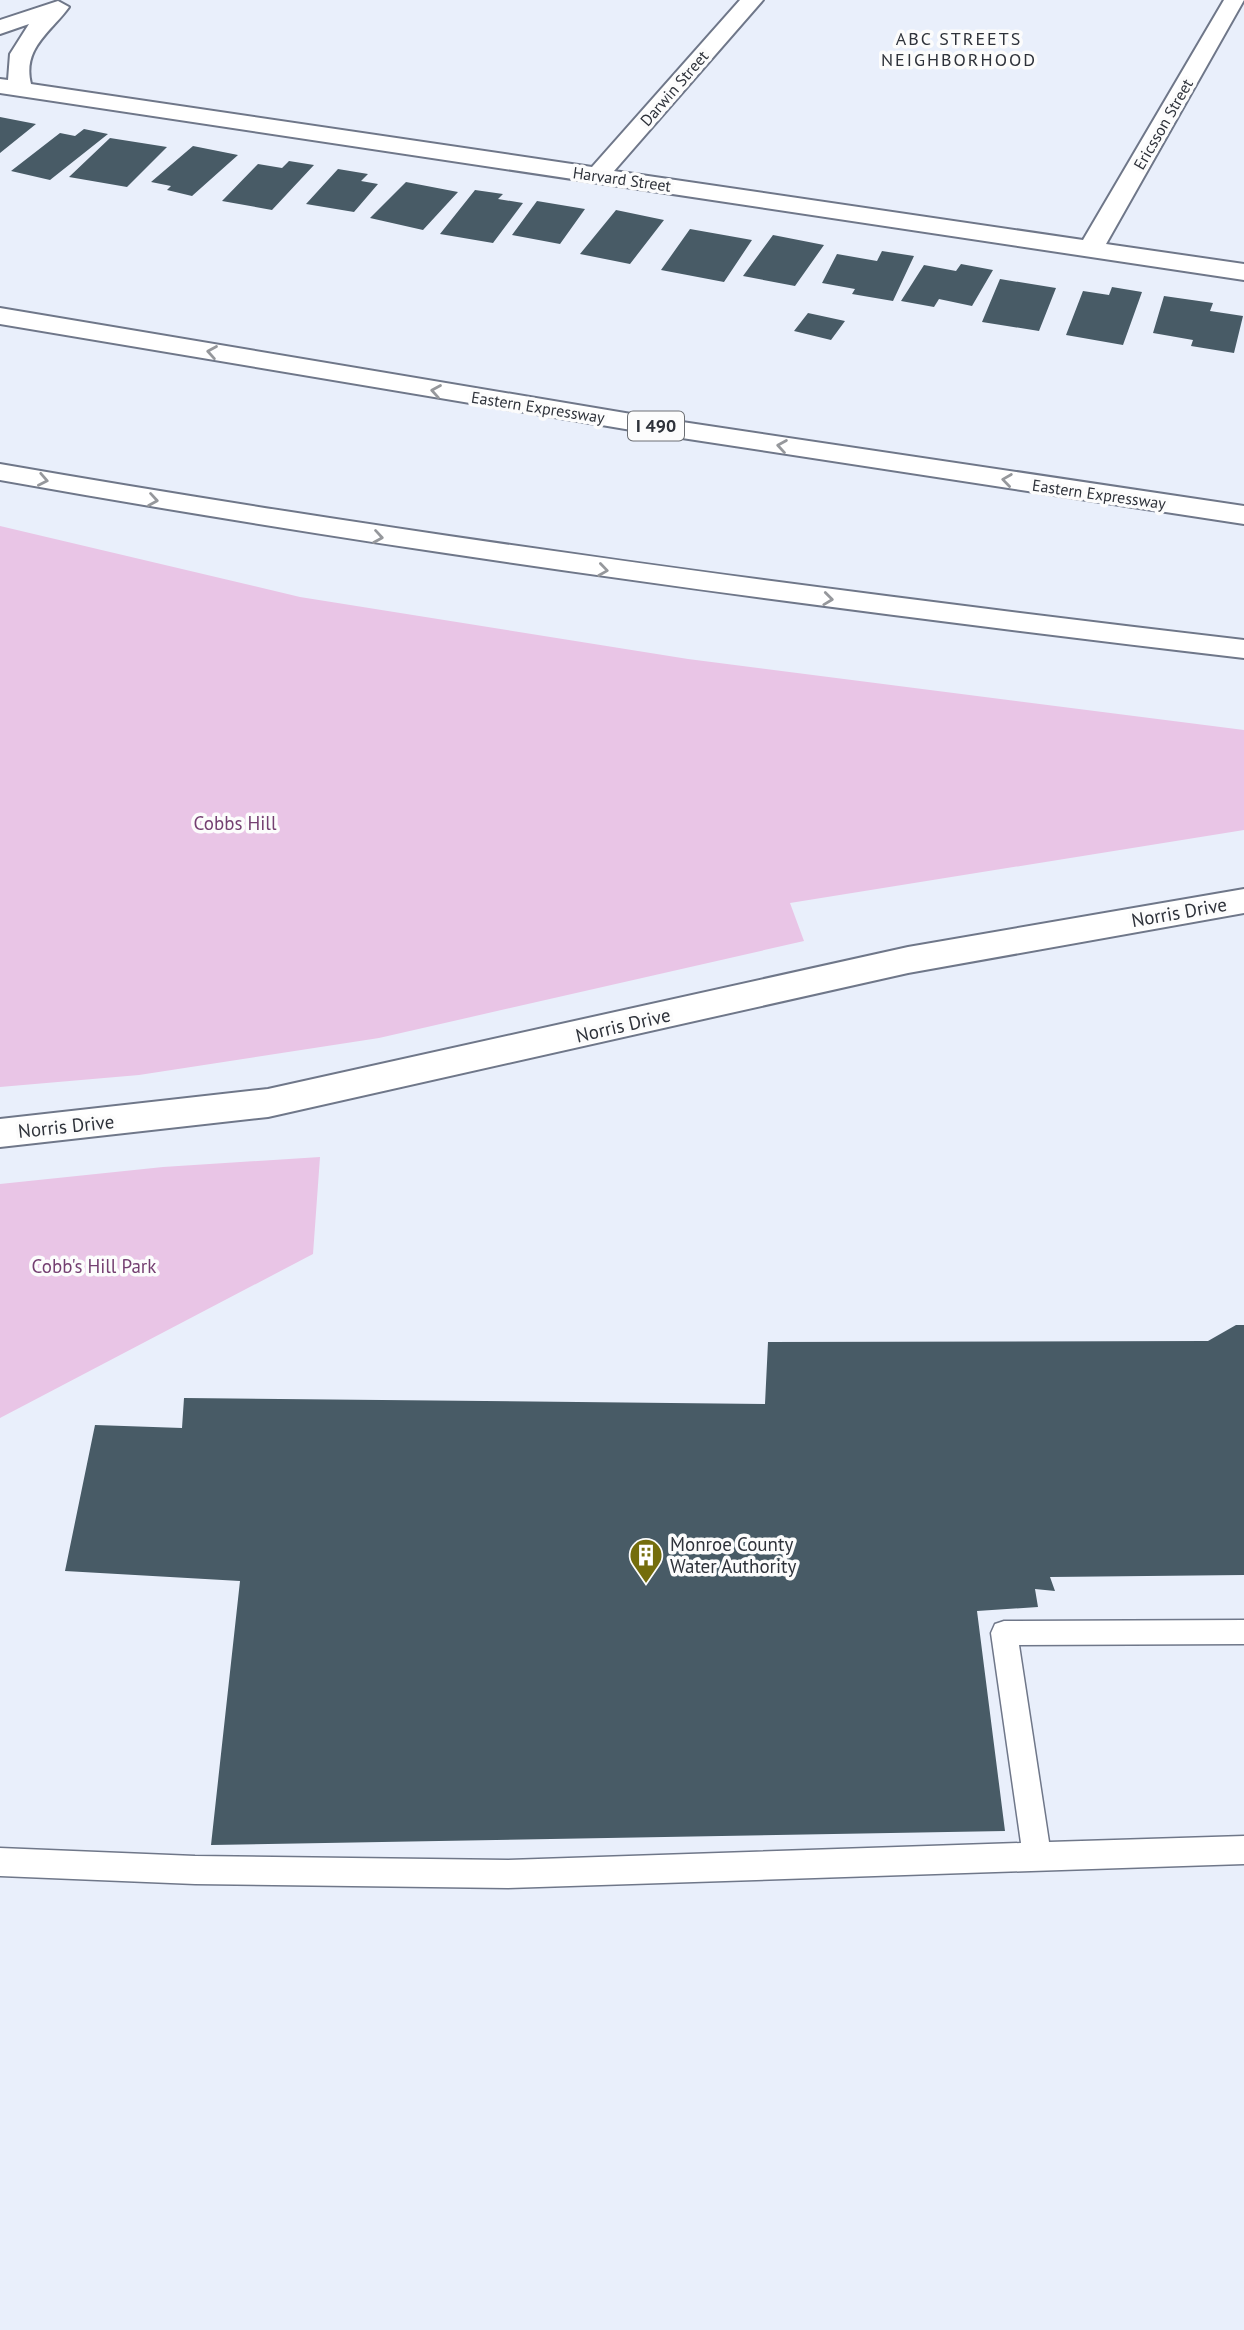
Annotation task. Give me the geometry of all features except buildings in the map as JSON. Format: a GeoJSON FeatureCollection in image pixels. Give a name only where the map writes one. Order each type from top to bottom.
{"type":"FeatureCollection","features":[{"type":"Feature","properties":{"kind":"main road","name":"Darwin Street"},"geometry":{"type":"LineString","coordinates":[[597,176],[752,0]]}},
{"type":"Feature","properties":{"kind":"main road","name":"Ericsson Street"},"geometry":{"type":"LineString","coordinates":[[1091,248],[1235,0]]}},
{"type":"Feature","properties":{"kind":"main road"},"geometry":{"type":"LineString","coordinates":[[0,27],[68,4]]}},
{"type":"Feature","properties":{"kind":"main road"},"geometry":{"type":"LineString","coordinates":[[10,88],[19,56],[38,28],[68,4]]}},
{"type":"Feature","properties":{"kind":"main road","name":"Harvard Street"},"geometry":{"type":"LineString","coordinates":[[10,88],[1244,272]]}},
{"type":"Feature","properties":{"kind":"main road","name":"Eastern Expressway"},"geometry":{"type":"LineString","coordinates":[[0,314],[69,328],[649,425],[1244,515]]}},
{"type":"Feature","properties":{"kind":"main road"},"geometry":{"type":"LineString","coordinates":[[0,472],[333,530],[631,574],[1244,649]]}},
{"type":"Feature","properties":{"kind":"main road","name":"Norris Drive"},"geometry":{"type":"LineString","coordinates":[[0,1133],[268,1103],[908,960],[1244,901]]}},
{"type":"Feature","properties":{"kind":"lane"},"geometry":{"type":"LineString","coordinates":[[1037,1857],[1004,1633],[1244,1632]]}},
{"type":"Feature","properties":{"kind":"lane"},"geometry":{"type":"LineString","coordinates":[[0,1862],[195,1870],[508,1874],[1244,1850]]}},
{"type":"Feature","properties":{"kind":"green space","name":"Cobbs Hill"},"geometry":{"type":"Polygon","coordinates":[[[0,526],[300,597],[688,659],[1244,730],[1244,830],[790,903],[804,941],[379,1038],[139,1075],[0,1087],[0,526]]]}},
{"type":"Feature","properties":{"kind":"green space","name":"Cobb's Hill Park"},"geometry":{"type":"Polygon","coordinates":[[[320,1157],[313,1254],[0,1418],[0,1184],[163,1167],[320,1157]]]}},
{"type":"Feature","properties":{"kind":"place","name":"Monroe County Water Authority"},"geometry":{"type":"Point","coordinates":[646,1585]}},
{"type":"Feature","properties":{"kind":"district","name":"ABC STREETS NEIGHBORHOOD"},"geometry":{"type":"Point","coordinates":[959,49]}}]}
